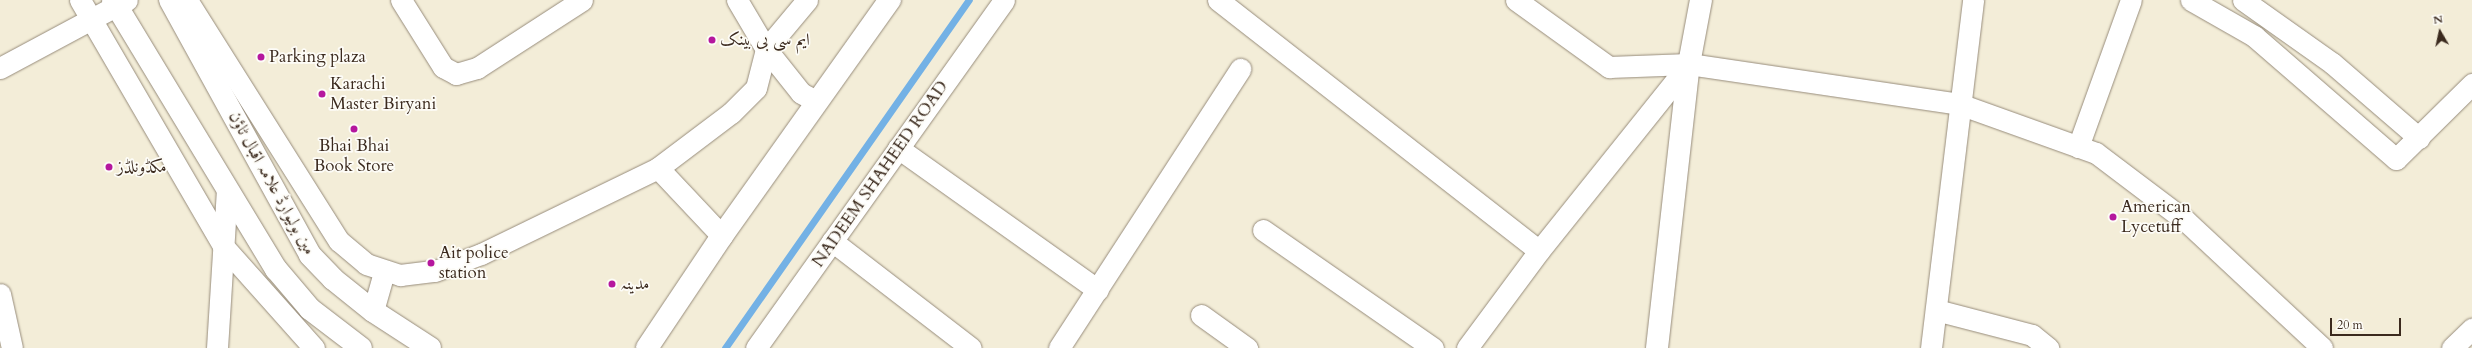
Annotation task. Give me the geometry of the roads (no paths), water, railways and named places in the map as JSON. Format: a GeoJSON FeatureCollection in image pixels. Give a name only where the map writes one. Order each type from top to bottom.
{"type":"FeatureCollection","features":[{"type":"Feature","properties":{"kind":"main road","name":"مین بولیوارڈ علامہ اقبال ٹاؤن"},"geometry":{"type":"LineString","coordinates":[[170,0],[310,255],[333,279],[373,311],[430,348]]}},
{"type":"Feature","properties":{"kind":"main road"},"geometry":{"type":"LineString","coordinates":[[653,344],[722,236],[816,101],[890,0]]}},
{"type":"Feature","properties":{"kind":"main road"},"geometry":{"type":"LineString","coordinates":[[1657,348],[1689,64],[1701,0]]}},
{"type":"Feature","properties":{"kind":"main road"},"geometry":{"type":"LineString","coordinates":[[119,2],[254,236],[295,292],[310,309],[360,348]]}},
{"type":"Feature","properties":{"kind":"street"},"geometry":{"type":"LineString","coordinates":[[187,0],[339,241],[366,264],[384,272],[418,274],[450,267],[658,168],[731,113],[756,88],[766,49],[807,0]]}},
{"type":"Feature","properties":{"kind":"street"},"geometry":{"type":"LineString","coordinates":[[401,0],[443,67],[456,74],[477,68],[582,0]]}},
{"type":"Feature","properties":{"kind":"street"},"geometry":{"type":"LineString","coordinates":[[737,0],[766,49],[801,93],[816,101]]}},
{"type":"Feature","properties":{"kind":"street","name":"NADEEM SHAHEED ROAD"},"geometry":{"type":"LineString","coordinates":[[756,348],[1004,0]]}},
{"type":"Feature","properties":{"kind":"street"},"geometry":{"type":"LineString","coordinates":[[1218,0],[1539,251]]}},
{"type":"Feature","properties":{"kind":"street"},"geometry":{"type":"LineString","coordinates":[[1516,0],[1609,67],[1689,64],[1959,104],[2096,153],[2186,221],[2322,348]]}},
{"type":"Feature","properties":{"kind":"street"},"geometry":{"type":"LineString","coordinates":[[1931,348],[1959,104],[1973,0]]}},
{"type":"Feature","properties":{"kind":"street"},"geometry":{"type":"LineString","coordinates":[[2078,147],[2131,0]]}},
{"type":"Feature","properties":{"kind":"street"},"geometry":{"type":"LineString","coordinates":[[2192,0],[2254,36],[2396,159],[2419,138],[2472,84]]}},
{"type":"Feature","properties":{"kind":"street"},"geometry":{"type":"LineString","coordinates":[[2243,0],[2332,63],[2419,138]]}},
{"type":"Feature","properties":{"kind":"street"},"geometry":{"type":"LineString","coordinates":[[0,68],[85,9],[119,2]]}},
{"type":"Feature","properties":{"kind":"street"},"geometry":{"type":"LineString","coordinates":[[85,9],[223,246],[314,348]]}},
{"type":"Feature","properties":{"kind":"street"},"geometry":{"type":"LineString","coordinates":[[1467,348],[1539,251],[1689,64]]}},
{"type":"Feature","properties":{"kind":"street"},"geometry":{"type":"LineString","coordinates":[[1059,348],[1240,69]]}},
{"type":"Feature","properties":{"kind":"street"},"geometry":{"type":"LineString","coordinates":[[898,148],[1098,290]]}},
{"type":"Feature","properties":{"kind":"street"},"geometry":{"type":"LineString","coordinates":[[658,168],[722,236]]}},
{"type":"Feature","properties":{"kind":"street"},"geometry":{"type":"LineString","coordinates":[[217,348],[227,189]]}},
{"type":"Feature","properties":{"kind":"street"},"geometry":{"type":"LineString","coordinates":[[1263,230],[1434,348]]}},
{"type":"Feature","properties":{"kind":"street"},"geometry":{"type":"LineString","coordinates":[[832,241],[971,348]]}},
{"type":"Feature","properties":{"kind":"street"},"geometry":{"type":"LineString","coordinates":[[373,311],[384,272]]}},
{"type":"Feature","properties":{"kind":"street"},"geometry":{"type":"LineString","coordinates":[[0,294],[12,348]]}},
{"type":"Feature","properties":{"kind":"street"},"geometry":{"type":"LineString","coordinates":[[1936,310],[2032,334],[2048,348]]}},
{"type":"Feature","properties":{"kind":"street"},"geometry":{"type":"LineString","coordinates":[[1201,315],[1247,348]]}},
{"type":"Feature","properties":{"kind":"street"},"geometry":{"type":"LineString","coordinates":[[2452,348],[2472,329]]}},
{"type":"Feature","properties":{"kind":"waterway"},"geometry":{"type":"LineString","coordinates":[[725,348],[969,0]]}},
{"type":"Feature","properties":{"kind":"place","name":"ایم سی بی بینک"},"geometry":{"type":"Point","coordinates":[712,40]}},
{"type":"Feature","properties":{"kind":"place","name":"Parking plaza"},"geometry":{"type":"Point","coordinates":[261,57]}},
{"type":"Feature","properties":{"kind":"place","name":"Karachi Master Biryani"},"geometry":{"type":"Point","coordinates":[322,94]}},
{"type":"Feature","properties":{"kind":"place","name":"Bhai Bhai Book Store"},"geometry":{"type":"Point","coordinates":[354,129]}},
{"type":"Feature","properties":{"kind":"place","name":"مکڈونلڈز"},"geometry":{"type":"Point","coordinates":[109,167]}},
{"type":"Feature","properties":{"kind":"place","name":"American Lycetuff"},"geometry":{"type":"Point","coordinates":[2113,217]}},
{"type":"Feature","properties":{"kind":"place","name":"Ait police station"},"geometry":{"type":"Point","coordinates":[431,263]}},
{"type":"Feature","properties":{"kind":"place","name":"مدینہ"},"geometry":{"type":"Point","coordinates":[612,284]}}]}
